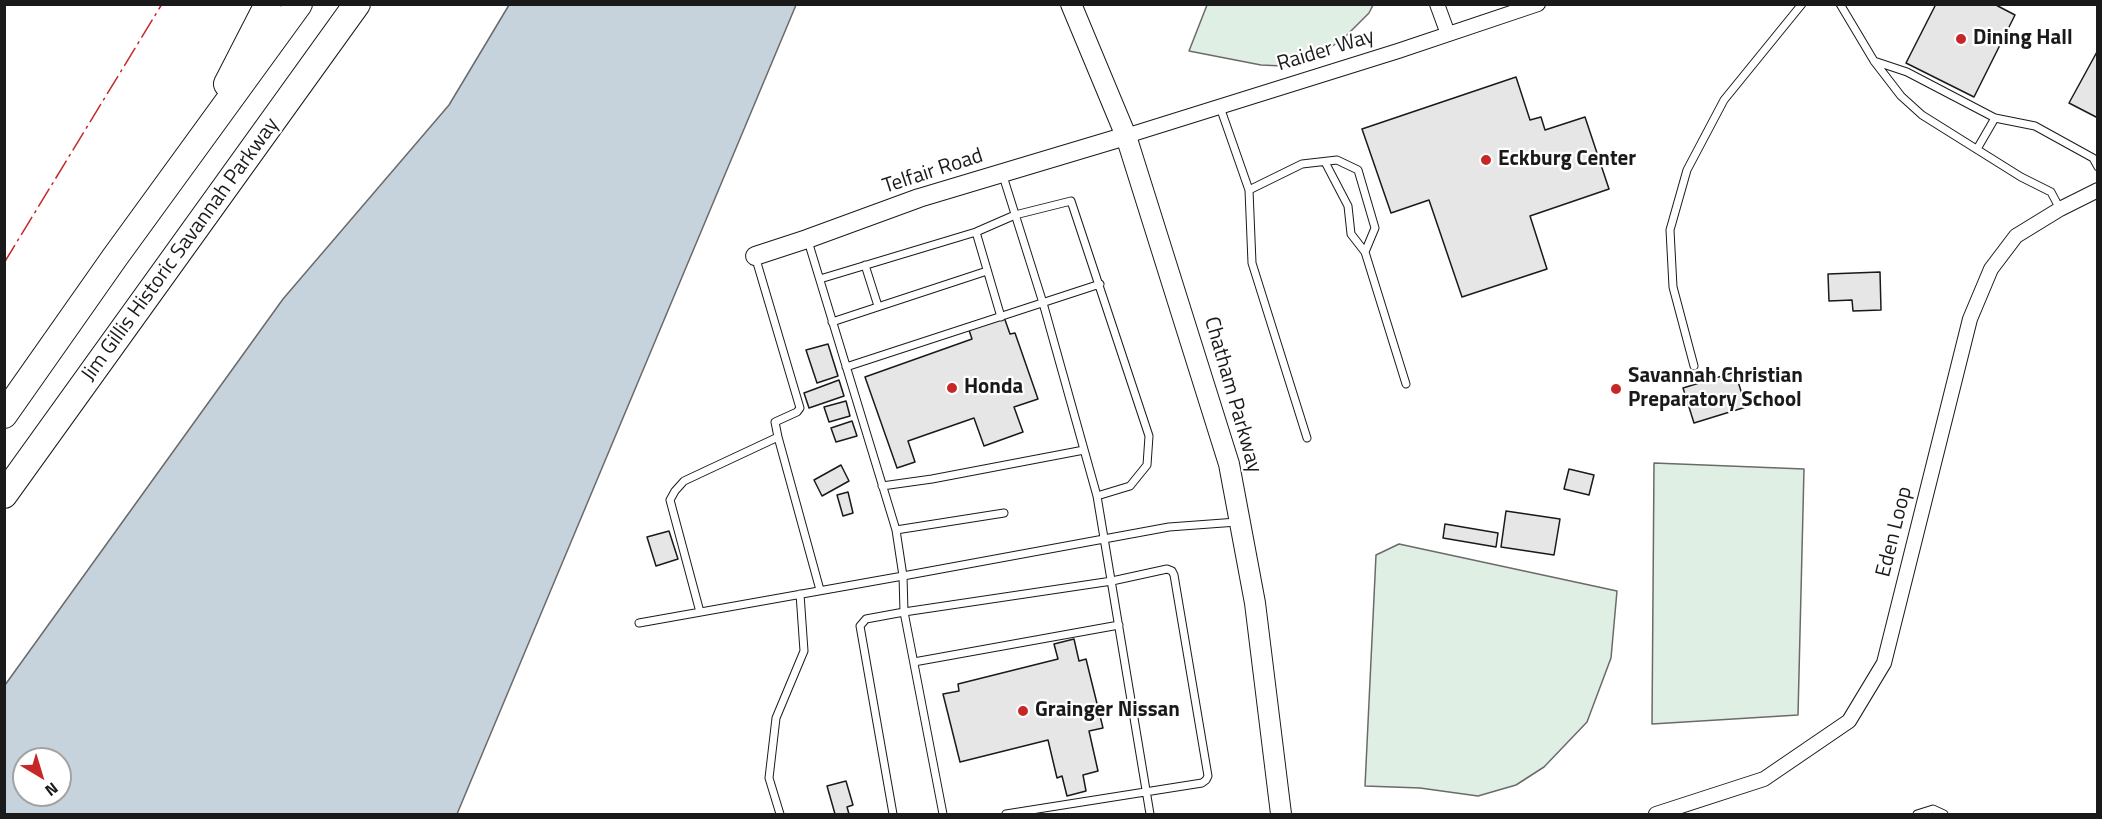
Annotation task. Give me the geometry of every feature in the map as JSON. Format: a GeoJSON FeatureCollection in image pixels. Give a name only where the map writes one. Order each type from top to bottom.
{"type":"FeatureCollection","features":[{"type":"Feature","properties":{"kind":"highway"},"geometry":{"type":"LineString","coordinates":[[162,193],[233,74],[268,4]]}},
{"type":"Feature","properties":{"kind":"highway"},"geometry":{"type":"LineString","coordinates":[[4,415],[299,4]]}},
{"type":"Feature","properties":{"kind":"highway","name":"Jim Gillis Historic Savannah Parkway"},"geometry":{"type":"LineString","coordinates":[[4,495],[357,4]]}},
{"type":"Feature","properties":{"kind":"main road","name":"Chatham Parkway"},"geometry":{"type":"LineString","coordinates":[[1071,4],[1126,136],[1229,464],[1255,603],[1281,814]]}},
{"type":"Feature","properties":{"kind":"street"},"geometry":{"type":"LineString","coordinates":[[1437,4],[1448,34]]}},
{"type":"Feature","properties":{"kind":"street","name":"Raider Way"},"geometry":{"type":"LineString","coordinates":[[1126,136],[1538,4]]}},
{"type":"Feature","properties":{"kind":"street","name":"Telfair Road"},"geometry":{"type":"LineString","coordinates":[[755,256],[919,198],[1126,136]]}},
{"type":"Feature","properties":{"kind":"street","name":"Eden Loop"},"geometry":{"type":"LineString","coordinates":[[1656,814],[1764,779],[1849,721],[1884,663],[1970,319],[1991,269],[2016,236],[2097,190]]}},
{"type":"Feature","properties":{"kind":"lane"},"geometry":{"type":"LineString","coordinates":[[1694,366],[1673,287],[1670,230],[1687,170],[1724,100],[1802,4]]}},
{"type":"Feature","properties":{"kind":"lane"},"geometry":{"type":"LineString","coordinates":[[1840,4],[1874,61],[1901,96],[1922,115],[2021,177],[2051,192],[2060,209]]}},
{"type":"Feature","properties":{"kind":"lane"},"geometry":{"type":"LineString","coordinates":[[1874,61],[1907,72],[1995,118],[2035,126],[2093,158],[2097,167]]}},
{"type":"Feature","properties":{"kind":"lane"},"geometry":{"type":"LineString","coordinates":[[1220,107],[1249,190],[1252,263],[1307,438]]}},
{"type":"Feature","properties":{"kind":"lane"},"geometry":{"type":"LineString","coordinates":[[1977,149],[1995,118]]}},
{"type":"Feature","properties":{"kind":"lane"},"geometry":{"type":"LineString","coordinates":[[1249,190],[1302,164],[1337,160],[1358,170],[1375,228],[1365,252]]}},
{"type":"Feature","properties":{"kind":"lane"},"geometry":{"type":"LineString","coordinates":[[1325,162],[1348,207],[1351,234],[1365,252],[1406,384]]}},
{"type":"Feature","properties":{"kind":"lane"},"geometry":{"type":"LineString","coordinates":[[1002,173],[1043,303],[1097,496],[1150,814]]}},
{"type":"Feature","properties":{"kind":"lane"},"geometry":{"type":"LineString","coordinates":[[820,279],[976,232],[1015,215],[1071,201],[1149,436],[1147,465],[1130,486],[1097,496]]}},
{"type":"Feature","properties":{"kind":"lane"},"geometry":{"type":"LineString","coordinates":[[976,232],[1001,317]]}},
{"type":"Feature","properties":{"kind":"lane"},"geometry":{"type":"LineString","coordinates":[[807,239],[896,530],[903,576],[904,612],[943,814]]}},
{"type":"Feature","properties":{"kind":"lane"},"geometry":{"type":"LineString","coordinates":[[755,256],[800,408],[797,412],[775,422],[820,590]]}},
{"type":"Feature","properties":{"kind":"lane"},"geometry":{"type":"LineString","coordinates":[[865,265],[878,306]]}},
{"type":"Feature","properties":{"kind":"lane"},"geometry":{"type":"LineString","coordinates":[[832,322],[987,271]]}},
{"type":"Feature","properties":{"kind":"lane"},"geometry":{"type":"LineString","coordinates":[[846,367],[1100,284]]}},
{"type":"Feature","properties":{"kind":"lane"},"geometry":{"type":"LineString","coordinates":[[700,612],[670,500],[675,490],[684,481],[778,437]]}},
{"type":"Feature","properties":{"kind":"lane"},"geometry":{"type":"LineString","coordinates":[[882,486],[1084,450]]}},
{"type":"Feature","properties":{"kind":"lane"},"geometry":{"type":"LineString","coordinates":[[896,530],[1004,513]]}},
{"type":"Feature","properties":{"kind":"lane"},"geometry":{"type":"LineString","coordinates":[[639,623],[1168,527],[1240,522]]}},
{"type":"Feature","properties":{"kind":"lane"},"geometry":{"type":"LineString","coordinates":[[893,814],[860,626],[866,619],[1112,581],[1167,568],[1174,575],[1208,776],[1202,783],[1006,814]]}},
{"type":"Feature","properties":{"kind":"lane"},"geometry":{"type":"LineString","coordinates":[[780,814],[769,778],[776,718],[804,651],[800,594]]}},
{"type":"Feature","properties":{"kind":"lane"},"geometry":{"type":"LineString","coordinates":[[914,662],[1119,625]]}},
{"type":"Feature","properties":{"kind":"lane"},"geometry":{"type":"LineString","coordinates":[[1917,814],[1933,809],[1944,814]]}},
{"type":"Feature","properties":{"kind":"green space"},"geometry":{"type":"Polygon","coordinates":[[[1207,4],[1373,5],[1369,13],[1344,38],[1324,52],[1283,66],[1261,65],[1189,51],[1207,4]]]}},
{"type":"Feature","properties":{"kind":"green space"},"geometry":{"type":"Polygon","coordinates":[[[1654,463],[1804,469],[1798,715],[1652,724],[1654,463]]]}},
{"type":"Feature","properties":{"kind":"green space"},"geometry":{"type":"Polygon","coordinates":[[[1399,544],[1617,591],[1611,658],[1587,722],[1544,767],[1516,785],[1478,796],[1420,788],[1365,786],[1376,555],[1399,544]]]}},
{"type":"Feature","properties":{"kind":"shaded area"},"geometry":{"type":"Polygon","coordinates":[[[509,5],[796,5],[457,814],[5,814],[5,685],[283,299],[449,105],[509,5]]]}},
{"type":"Feature","properties":{"kind":"building","name":"Dining Hall"},"geometry":{"type":"Polygon","coordinates":[[[1936,4],[1994,4],[2015,15],[1974,97],[1906,63],[1936,4]]]}},
{"type":"Feature","properties":{"kind":"building"},"geometry":{"type":"Polygon","coordinates":[[[2098,50],[2098,118],[2069,103],[2098,50]]]}},
{"type":"Feature","properties":{"kind":"building","name":"Eckburg Center"},"geometry":{"type":"Polygon","coordinates":[[[1516,77],[1530,120],[1541,117],[1545,130],[1585,117],[1609,189],[1530,216],[1547,269],[1462,297],[1429,200],[1391,213],[1362,129],[1516,77]]]}},
{"type":"Feature","properties":{"kind":"building"},"geometry":{"type":"Polygon","coordinates":[[[1880,272],[1881,310],[1853,311],[1852,300],[1829,301],[1828,274],[1880,272]]]}},
{"type":"Feature","properties":{"kind":"building","name":"Honda"},"geometry":{"type":"Polygon","coordinates":[[[1004,317],[1010,334],[1015,333],[1038,399],[1014,407],[1023,432],[984,446],[974,418],[908,441],[915,462],[897,468],[865,377],[972,339],[969,330],[1004,317]]]}},
{"type":"Feature","properties":{"kind":"building"},"geometry":{"type":"Polygon","coordinates":[[[828,344],[838,376],[817,383],[806,350],[828,344]]]}},
{"type":"Feature","properties":{"kind":"building"},"geometry":{"type":"Polygon","coordinates":[[[1735,372],[1746,407],[1694,423],[1683,388],[1735,372]]]}},
{"type":"Feature","properties":{"kind":"building"},"geometry":{"type":"Polygon","coordinates":[[[839,380],[844,396],[809,408],[804,393],[839,380]]]}},
{"type":"Feature","properties":{"kind":"building"},"geometry":{"type":"Polygon","coordinates":[[[846,401],[850,416],[829,422],[824,407],[846,401]]]}},
{"type":"Feature","properties":{"kind":"building"},"geometry":{"type":"Polygon","coordinates":[[[852,421],[857,436],[836,442],[831,428],[852,421]]]}},
{"type":"Feature","properties":{"kind":"building"},"geometry":{"type":"Polygon","coordinates":[[[841,465],[849,481],[822,496],[814,480],[841,465]]]}},
{"type":"Feature","properties":{"kind":"building"},"geometry":{"type":"Polygon","coordinates":[[[1569,469],[1594,475],[1589,495],[1564,489],[1569,469]]]}},
{"type":"Feature","properties":{"kind":"building"},"geometry":{"type":"Polygon","coordinates":[[[848,492],[853,513],[843,516],[837,495],[848,492]]]}},
{"type":"Feature","properties":{"kind":"building"},"geometry":{"type":"Polygon","coordinates":[[[1506,511],[1560,519],[1554,555],[1501,547],[1506,511]]]}},
{"type":"Feature","properties":{"kind":"building"},"geometry":{"type":"Polygon","coordinates":[[[1445,524],[1498,533],[1496,547],[1443,538],[1445,524]]]}},
{"type":"Feature","properties":{"kind":"building"},"geometry":{"type":"Polygon","coordinates":[[[669,531],[678,559],[656,566],[647,537],[669,531]]]}},
{"type":"Feature","properties":{"kind":"building","name":"Grainger Nissan"},"geometry":{"type":"Polygon","coordinates":[[[1074,639],[1079,661],[1086,659],[1103,728],[1089,731],[1098,771],[1083,775],[1086,791],[1067,796],[1062,776],[1057,778],[1048,740],[960,762],[943,694],[959,691],[958,684],[1058,659],[1054,644],[1074,639]]]}},
{"type":"Feature","properties":{"kind":"building"},"geometry":{"type":"Polygon","coordinates":[[[846,781],[853,805],[847,807],[849,814],[835,814],[827,786],[846,781]]]}},
{"type":"Feature","properties":{"kind":"power"},"geometry":{"type":"LineString","coordinates":[[4,263],[162,4]]}},
{"type":"Feature","properties":{"kind":"place","name":"Dining Hall"},"geometry":{"type":"Point","coordinates":[1961,39]}},
{"type":"Feature","properties":{"kind":"place","name":"Eckburg Center"},"geometry":{"type":"Point","coordinates":[1486,160]}},
{"type":"Feature","properties":{"kind":"place","name":"Honda"},"geometry":{"type":"Point","coordinates":[952,388]}},
{"type":"Feature","properties":{"kind":"place","name":"Savannah Christian Preparatory School"},"geometry":{"type":"Point","coordinates":[1616,389]}},
{"type":"Feature","properties":{"kind":"place","name":"Grainger Nissan"},"geometry":{"type":"Point","coordinates":[1023,711]}}]}
